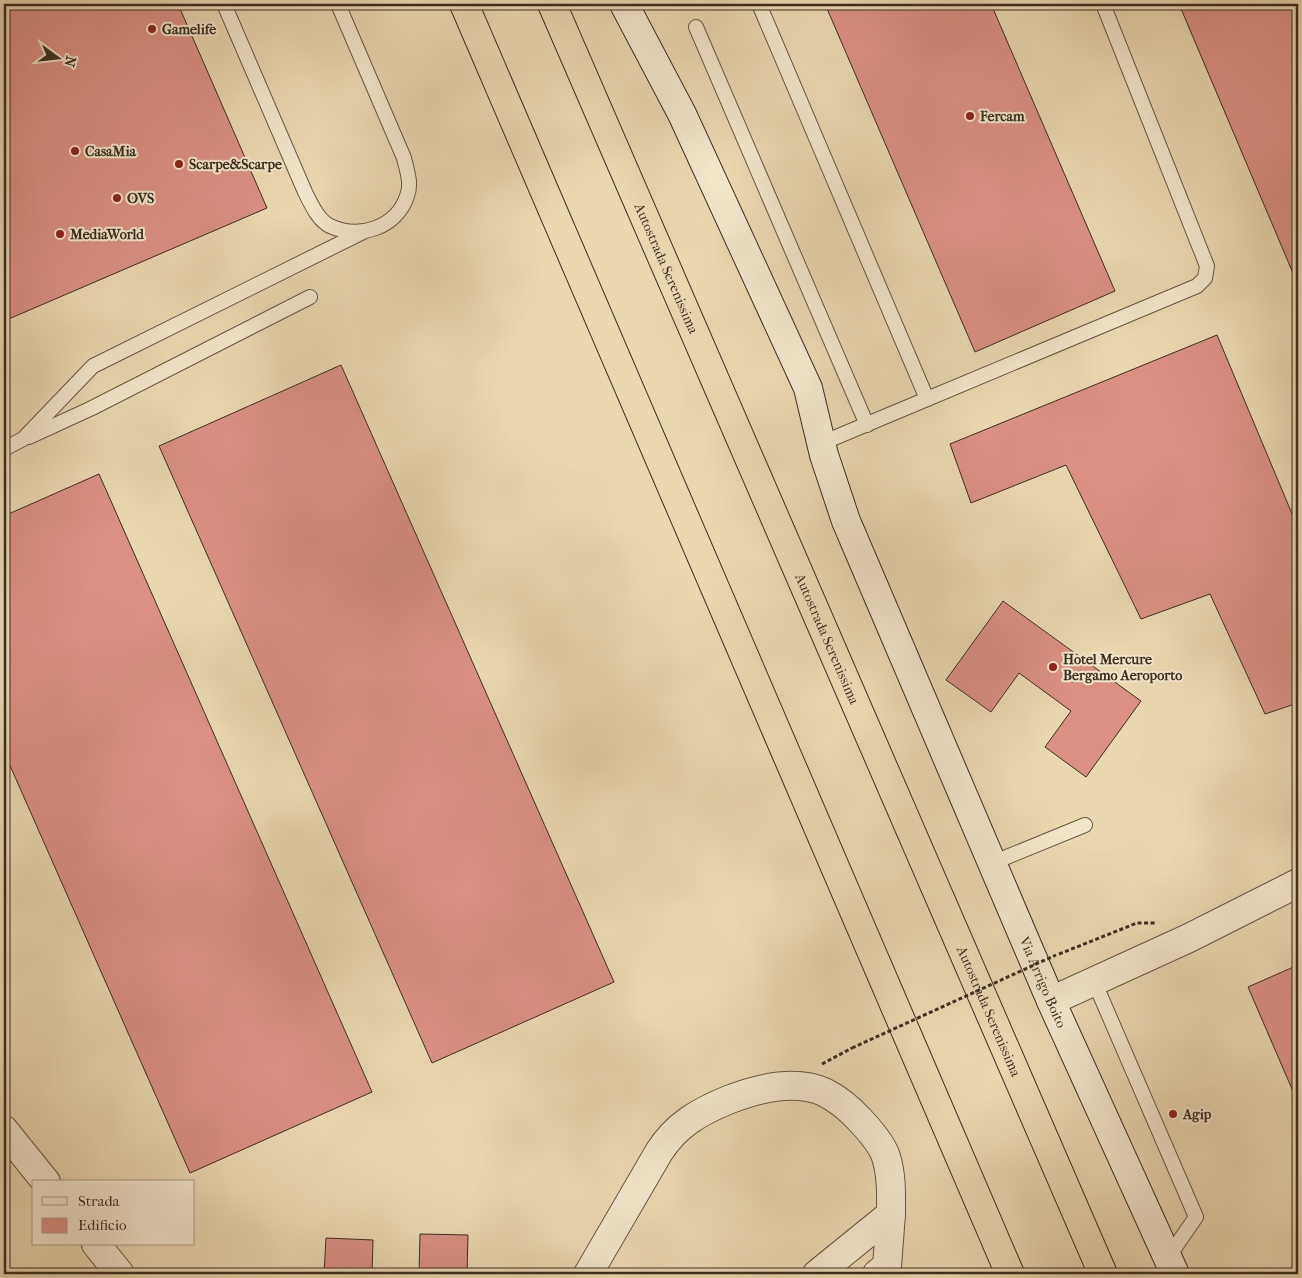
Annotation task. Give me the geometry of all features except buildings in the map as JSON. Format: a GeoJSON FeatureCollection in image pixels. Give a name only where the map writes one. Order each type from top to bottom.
{"type":"FeatureCollection","features":[{"type":"Feature","properties":{"kind":"highway"},"geometry":{"type":"LineString","coordinates":[[464,4],[1010,1274]]}},
{"type":"Feature","properties":{"kind":"highway","name":"Autostrada Serenissima"},"geometry":{"type":"LineString","coordinates":[[552,4],[1104,1274]]}},
{"type":"Feature","properties":{"kind":"street","name":"Via Arrigo Boito"},"geometry":{"type":"LineString","coordinates":[[624,4],[682,114],[808,388],[822,443],[846,522],[1051,1001],[1171,1267]]}},
{"type":"Feature","properties":{"kind":"street"},"geometry":{"type":"LineString","coordinates":[[1051,1001],[1189,938],[1298,883]]}},
{"type":"Feature","properties":{"kind":"street"},"geometry":{"type":"LineString","coordinates":[[588,1274],[667,1139],[678,1128],[710,1108],[748,1092],[765,1088],[797,1087],[824,1092],[851,1111],[866,1126],[886,1156],[891,1181],[892,1214],[887,1266],[877,1274]]}},
{"type":"Feature","properties":{"kind":"street"},"geometry":{"type":"LineString","coordinates":[[4,1130],[44,1180]]}},
{"type":"Feature","properties":{"kind":"street"},"geometry":{"type":"LineString","coordinates":[[817,1274],[892,1214]]}},
{"type":"Feature","properties":{"kind":"street"},"geometry":{"type":"LineString","coordinates":[[98,1246],[120,1274]]}},
{"type":"Feature","properties":{"kind":"lane"},"geometry":{"type":"LineString","coordinates":[[224,4],[305,192],[316,212],[329,226],[347,231],[365,231]]}},
{"type":"Feature","properties":{"kind":"lane"},"geometry":{"type":"LineString","coordinates":[[23,439],[93,366],[365,231],[383,226],[400,213],[408,195],[410,179],[404,158],[338,4]]}},
{"type":"Feature","properties":{"kind":"lane"},"geometry":{"type":"LineString","coordinates":[[758,4],[927,399]]}},
{"type":"Feature","properties":{"kind":"lane"},"geometry":{"type":"LineString","coordinates":[[822,443],[1197,286],[1205,278],[1207,266],[1103,4]]}},
{"type":"Feature","properties":{"kind":"lane"},"geometry":{"type":"LineString","coordinates":[[696,27],[867,425]]}},
{"type":"Feature","properties":{"kind":"lane"},"geometry":{"type":"LineString","coordinates":[[4,449],[92,408],[310,297]]}},
{"type":"Feature","properties":{"kind":"lane"},"geometry":{"type":"LineString","coordinates":[[992,863],[1085,825]]}},
{"type":"Feature","properties":{"kind":"lane"},"geometry":{"type":"LineString","coordinates":[[1094,981],[1196,1216],[1171,1267]]}},
{"type":"Feature","properties":{"kind":"path"},"geometry":{"type":"LineString","coordinates":[[852,1048],[1056,955],[1137,923],[1162,924],[1189,938]]}},
{"type":"Feature","properties":{"kind":"place","name":"Gamelife"},"geometry":{"type":"Point","coordinates":[152,29]}},
{"type":"Feature","properties":{"kind":"place","name":"Fercam"},"geometry":{"type":"Point","coordinates":[970,116]}},
{"type":"Feature","properties":{"kind":"place","name":"CasaMia"},"geometry":{"type":"Point","coordinates":[75,151]}},
{"type":"Feature","properties":{"kind":"place","name":"Scarpe&Scarpe"},"geometry":{"type":"Point","coordinates":[179,164]}},
{"type":"Feature","properties":{"kind":"place","name":"OVS"},"geometry":{"type":"Point","coordinates":[117,198]}},
{"type":"Feature","properties":{"kind":"place","name":"MediaWorld"},"geometry":{"type":"Point","coordinates":[60,234]}},
{"type":"Feature","properties":{"kind":"place","name":"Hotel Mercure Bergamo Aeroporto"},"geometry":{"type":"Point","coordinates":[1053,667]}},
{"type":"Feature","properties":{"kind":"place","name":"Agip"},"geometry":{"type":"Point","coordinates":[1173,1114]}}]}
